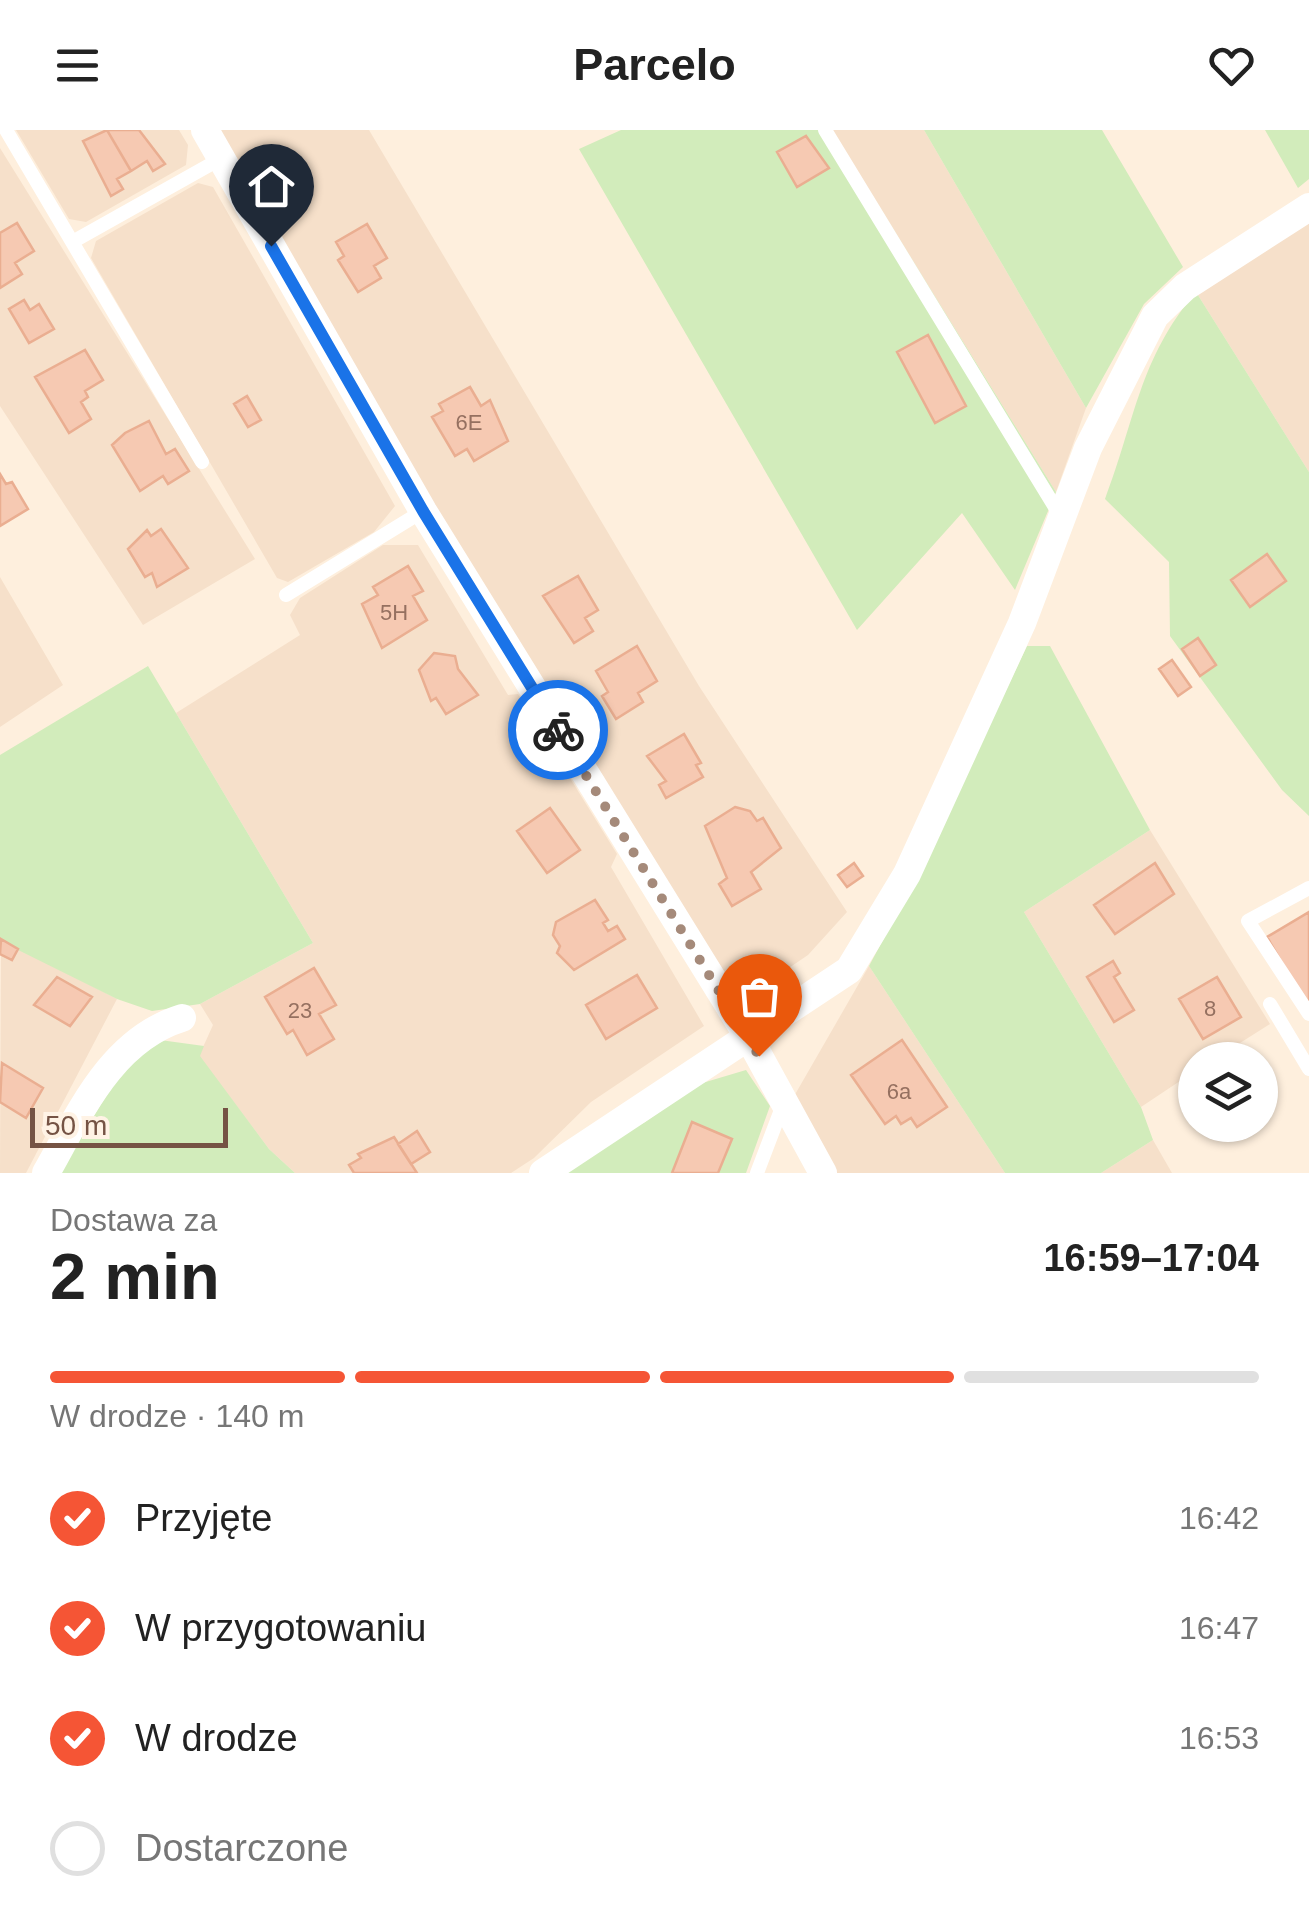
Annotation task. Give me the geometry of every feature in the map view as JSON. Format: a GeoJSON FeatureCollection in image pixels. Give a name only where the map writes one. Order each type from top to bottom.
{"type":"FeatureCollection","features":[{"type":"Feature","properties":{"kind":"street"},"geometry":{"type":"LineString","coordinates":[[205,130],[423,511],[749,1038],[823,1173]]}},
{"type":"Feature","properties":{"kind":"street"},"geometry":{"type":"LineString","coordinates":[[543,1173],[849,970],[907,874],[990,694],[1088,448],[1155,316],[1185,287],[1309,207]]}},
{"type":"Feature","properties":{"kind":"street"},"geometry":{"type":"LineString","coordinates":[[46,1173],[122,1052],[158,1026],[182,1018]]}},
{"type":"Feature","properties":{"kind":"lane"},"geometry":{"type":"LineString","coordinates":[[6,130],[202,462]]}},
{"type":"Feature","properties":{"kind":"lane"},"geometry":{"type":"LineString","coordinates":[[825,130],[1062,518]]}},
{"type":"Feature","properties":{"kind":"lane"},"geometry":{"type":"LineString","coordinates":[[74,241],[222,158]]}},
{"type":"Feature","properties":{"kind":"lane"},"geometry":{"type":"LineString","coordinates":[[286,595],[423,511]]}},
{"type":"Feature","properties":{"kind":"lane"},"geometry":{"type":"LineString","coordinates":[[1309,888],[1248,920],[1309,1014]]}},
{"type":"Feature","properties":{"kind":"lane"},"geometry":{"type":"LineString","coordinates":[[1270,1004],[1309,1069]]}},
{"type":"Feature","properties":{"kind":"lane"},"geometry":{"type":"LineString","coordinates":[[757,1173],[784,1101]]}},
{"type":"Feature","properties":{"kind":"shaded area"},"geometry":{"type":"Polygon","coordinates":[[[16,130],[179,130],[188,145],[186,165],[86,222],[69,219],[16,130]]]}},
{"type":"Feature","properties":{"kind":"shaded area"},"geometry":{"type":"Polygon","coordinates":[[[217,130],[369,130],[699,686],[847,912],[808,955],[755,991],[736,992],[444,534],[217,130]]]}},
{"type":"Feature","properties":{"kind":"shaded area"},"geometry":{"type":"Polygon","coordinates":[[[832,130],[924,130],[1086,408],[1056,492],[832,130]]]}},
{"type":"Feature","properties":{"kind":"shaded area"},"geometry":{"type":"Polygon","coordinates":[[[0,148],[255,559],[143,625],[0,406],[0,148]]]}},
{"type":"Feature","properties":{"kind":"shaded area"},"geometry":{"type":"Polygon","coordinates":[[[198,183],[213,187],[395,506],[374,532],[288,582],[277,578],[91,258],[96,241],[198,183]]]}},
{"type":"Feature","properties":{"kind":"shaded area"},"geometry":{"type":"Polygon","coordinates":[[[1309,209],[1309,472],[1196,292],[1309,209]]]}},
{"type":"Feature","properties":{"kind":"shaded area"},"geometry":{"type":"Polygon","coordinates":[[[383,545],[418,545],[508,695],[518,694],[617,854],[611,867],[704,1026],[591,1102],[534,1158],[511,1173],[295,1173],[269,1149],[199,1056],[213,1025],[200,1004],[313,943],[176,713],[300,635],[290,615],[300,598],[383,545]]]}},
{"type":"Feature","properties":{"kind":"shaded area"},"geometry":{"type":"Polygon","coordinates":[[[0,577],[63,685],[0,727],[0,577]]]}},
{"type":"Feature","properties":{"kind":"shaded area"},"geometry":{"type":"Polygon","coordinates":[[[1150,830],[1270,1024],[1242,1042],[1178,1042],[1178,1082],[1141,1107],[1024,912],[1150,830]]]}},
{"type":"Feature","properties":{"kind":"shaded area"},"geometry":{"type":"Polygon","coordinates":[[[1,939],[117,999],[26,1173],[0,1173],[1,939]]]}},
{"type":"Feature","properties":{"kind":"shaded area"},"geometry":{"type":"Polygon","coordinates":[[[869,966],[1005,1173],[833,1173],[793,1098],[869,966]]]}},
{"type":"Feature","properties":{"kind":"shaded area"},"geometry":{"type":"Polygon","coordinates":[[[1153,1140],[1172,1173],[1101,1173],[1153,1140]]]}},
{"type":"Feature","properties":{"kind":"green space"},"geometry":{"type":"Polygon","coordinates":[[[621,130],[832,130],[1056,492],[1015,590],[962,513],[857,630],[579,149],[621,130]]]}},
{"type":"Feature","properties":{"kind":"green space"},"geometry":{"type":"Polygon","coordinates":[[[924,130],[1102,130],[1183,267],[1144,304],[1086,408],[924,130]]]}},
{"type":"Feature","properties":{"kind":"green space"},"geometry":{"type":"Polygon","coordinates":[[[1265,130],[1309,130],[1309,179],[1298,188],[1265,130]]]}},
{"type":"Feature","properties":{"kind":"green space"},"geometry":{"type":"Polygon","coordinates":[[[1196,292],[1309,472],[1309,816],[1282,790],[1170,636],[1169,562],[1105,499],[1150,366],[1196,292]]]}},
{"type":"Feature","properties":{"kind":"green space"},"geometry":{"type":"Polygon","coordinates":[[[1027,646],[1050,646],[1150,830],[1024,912],[1141,1107],[1153,1140],[1101,1173],[1005,1173],[869,966],[919,873],[1027,646]]]}},
{"type":"Feature","properties":{"kind":"green space"},"geometry":{"type":"Polygon","coordinates":[[[148,666],[313,943],[200,1004],[152,1011],[117,999],[0,941],[0,755],[148,666]]]}},
{"type":"Feature","properties":{"kind":"green space"},"geometry":{"type":"Polygon","coordinates":[[[160,1040],[204,1046],[200,1056],[269,1149],[295,1173],[58,1173],[128,1061],[160,1040]]]}},
{"type":"Feature","properties":{"kind":"green space"},"geometry":{"type":"Polygon","coordinates":[[[746,1070],[770,1106],[746,1173],[553,1173],[645,1122],[699,1084],[746,1070]]]}},
{"type":"Feature","properties":{"kind":"building"},"geometry":{"type":"Polygon","coordinates":[[[107,130],[131,171],[117,179],[123,189],[111,196],[83,141],[107,130]]]}},
{"type":"Feature","properties":{"kind":"building"},"geometry":{"type":"Polygon","coordinates":[[[107,130],[139,130],[165,164],[153,171],[147,161],[131,171],[107,130]]]}},
{"type":"Feature","properties":{"kind":"building"},"geometry":{"type":"Polygon","coordinates":[[[806,136],[829,168],[797,187],[777,152],[806,136]]]}},
{"type":"Feature","properties":{"kind":"building"},"geometry":{"type":"Polygon","coordinates":[[[17,223],[34,251],[15,263],[22,274],[0,288],[0,233],[17,223]]]}},
{"type":"Feature","properties":{"kind":"building"},"geometry":{"type":"Polygon","coordinates":[[[367,224],[387,258],[374,266],[381,278],[358,292],[338,260],[344,256],[336,242],[367,224]]]}},
{"type":"Feature","properties":{"kind":"building"},"geometry":{"type":"Polygon","coordinates":[[[24,300],[30,310],[39,304],[54,329],[29,343],[9,309],[24,300]]]}},
{"type":"Feature","properties":{"kind":"building"},"geometry":{"type":"Polygon","coordinates":[[[928,335],[966,406],[935,423],[897,352],[928,335]]]}},
{"type":"Feature","properties":{"kind":"building"},"geometry":{"type":"Polygon","coordinates":[[[85,350],[103,380],[85,391],[88,397],[81,402],[91,419],[69,433],[35,377],[85,350]]]}},
{"type":"Feature","properties":{"kind":"building"},"geometry":{"type":"Polygon","coordinates":[[[470,387],[481,406],[490,400],[508,441],[474,461],[467,449],[455,456],[432,417],[443,411],[439,404],[470,387]]]}},
{"type":"Feature","properties":{"kind":"building"},"geometry":{"type":"Polygon","coordinates":[[[247,396],[261,420],[248,427],[234,404],[247,396]]]}},
{"type":"Feature","properties":{"kind":"building"},"geometry":{"type":"Polygon","coordinates":[[[149,421],[166,454],[175,449],[189,471],[168,484],[163,476],[140,491],[112,445],[149,421]]]}},
{"type":"Feature","properties":{"kind":"building"},"geometry":{"type":"Polygon","coordinates":[[[0,474],[6,484],[12,482],[28,509],[0,526],[0,474]]]}},
{"type":"Feature","properties":{"kind":"building"},"geometry":{"type":"Polygon","coordinates":[[[161,529],[188,568],[157,587],[152,573],[145,577],[128,549],[147,530],[151,536],[161,529]]]}},
{"type":"Feature","properties":{"kind":"building"},"geometry":{"type":"Polygon","coordinates":[[[1267,554],[1286,581],[1250,607],[1231,580],[1267,554]]]}},
{"type":"Feature","properties":{"kind":"building"},"geometry":{"type":"Polygon","coordinates":[[[408,566],[423,591],[413,596],[427,620],[382,648],[362,604],[378,595],[373,587],[408,566]]]}},
{"type":"Feature","properties":{"kind":"building"},"geometry":{"type":"Polygon","coordinates":[[[578,576],[598,610],[585,618],[593,631],[574,643],[543,596],[578,576]]]}},
{"type":"Feature","properties":{"kind":"building"},"geometry":{"type":"Polygon","coordinates":[[[1198,638],[1216,665],[1200,676],[1182,649],[1198,638]]]}},
{"type":"Feature","properties":{"kind":"building"},"geometry":{"type":"Polygon","coordinates":[[[637,646],[657,681],[638,693],[643,702],[616,719],[602,696],[608,692],[596,671],[637,646]]]}},
{"type":"Feature","properties":{"kind":"building"},"geometry":{"type":"Polygon","coordinates":[[[434,653],[455,656],[458,669],[478,695],[446,714],[436,698],[431,701],[419,670],[434,653]]]}},
{"type":"Feature","properties":{"kind":"building"},"geometry":{"type":"Polygon","coordinates":[[[1172,660],[1191,687],[1178,696],[1159,669],[1172,660]]]}},
{"type":"Feature","properties":{"kind":"building"},"geometry":{"type":"Polygon","coordinates":[[[684,734],[701,763],[696,765],[703,777],[666,798],[659,785],[666,781],[647,756],[684,734]]]}},
{"type":"Feature","properties":{"kind":"building"},"geometry":{"type":"Polygon","coordinates":[[[735,807],[750,811],[757,821],[763,818],[781,848],[751,872],[761,889],[732,906],[719,884],[727,878],[705,826],[735,807]]]}},
{"type":"Feature","properties":{"kind":"building"},"geometry":{"type":"Polygon","coordinates":[[[550,808],[580,850],[547,873],[517,831],[550,808]]]}},
{"type":"Feature","properties":{"kind":"building"},"geometry":{"type":"Polygon","coordinates":[[[854,863],[863,876],[847,887],[838,875],[854,863]]]}},
{"type":"Feature","properties":{"kind":"building"},"geometry":{"type":"Polygon","coordinates":[[[1155,863],[1174,894],[1115,934],[1094,905],[1155,863]]]}},
{"type":"Feature","properties":{"kind":"building"},"geometry":{"type":"Polygon","coordinates":[[[595,900],[608,920],[603,923],[608,931],[617,926],[625,939],[574,970],[557,953],[560,946],[553,935],[556,922],[595,900]]]}},
{"type":"Feature","properties":{"kind":"building"},"geometry":{"type":"Polygon","coordinates":[[[1309,912],[1309,1009],[1267,937],[1309,912]]]}},
{"type":"Feature","properties":{"kind":"building"},"geometry":{"type":"Polygon","coordinates":[[[1,939],[18,949],[12,960],[0,954],[1,939]]]}},
{"type":"Feature","properties":{"kind":"building"},"geometry":{"type":"Polygon","coordinates":[[[1113,961],[1120,973],[1114,977],[1134,1010],[1114,1022],[1087,977],[1113,961]]]}},
{"type":"Feature","properties":{"kind":"building"},"geometry":{"type":"Polygon","coordinates":[[[314,968],[336,1005],[319,1014],[334,1039],[307,1055],[293,1030],[287,1034],[265,997],[314,968]]]}},
{"type":"Feature","properties":{"kind":"building"},"geometry":{"type":"Polygon","coordinates":[[[637,975],[657,1008],[606,1039],[586,1005],[637,975]]]}},
{"type":"Feature","properties":{"kind":"building"},"geometry":{"type":"Polygon","coordinates":[[[57,977],[92,997],[70,1026],[34,1005],[57,977]]]}},
{"type":"Feature","properties":{"kind":"building"},"geometry":{"type":"Polygon","coordinates":[[[1217,977],[1241,1017],[1203,1039],[1179,999],[1217,977]]]}},
{"type":"Feature","properties":{"kind":"building"},"geometry":{"type":"Polygon","coordinates":[[[902,1040],[947,1107],[917,1127],[911,1118],[901,1124],[896,1116],[885,1124],[851,1075],[902,1040]]]}},
{"type":"Feature","properties":{"kind":"building"},"geometry":{"type":"Polygon","coordinates":[[[2,1063],[43,1088],[26,1118],[0,1102],[2,1063]]]}},
{"type":"Feature","properties":{"kind":"building"},"geometry":{"type":"Polygon","coordinates":[[[692,1122],[732,1139],[718,1173],[672,1173],[692,1122]]]}},
{"type":"Feature","properties":{"kind":"building"},"geometry":{"type":"Polygon","coordinates":[[[417,1131],[430,1152],[411,1164],[398,1144],[417,1131]]]}},
{"type":"Feature","properties":{"kind":"building"},"geometry":{"type":"Polygon","coordinates":[[[394,1137],[417,1173],[354,1173],[349,1165],[361,1158],[358,1154],[394,1137]]]}},
{"type":"Feature","properties":{"kind":"way so far"},"geometry":{"type":"LineString","coordinates":[[558,730],[759,1056]]}},
{"type":"Feature","properties":{"kind":"route"},"geometry":{"type":"LineString","coordinates":[[271,246],[423,511],[558,730]]}}]}
